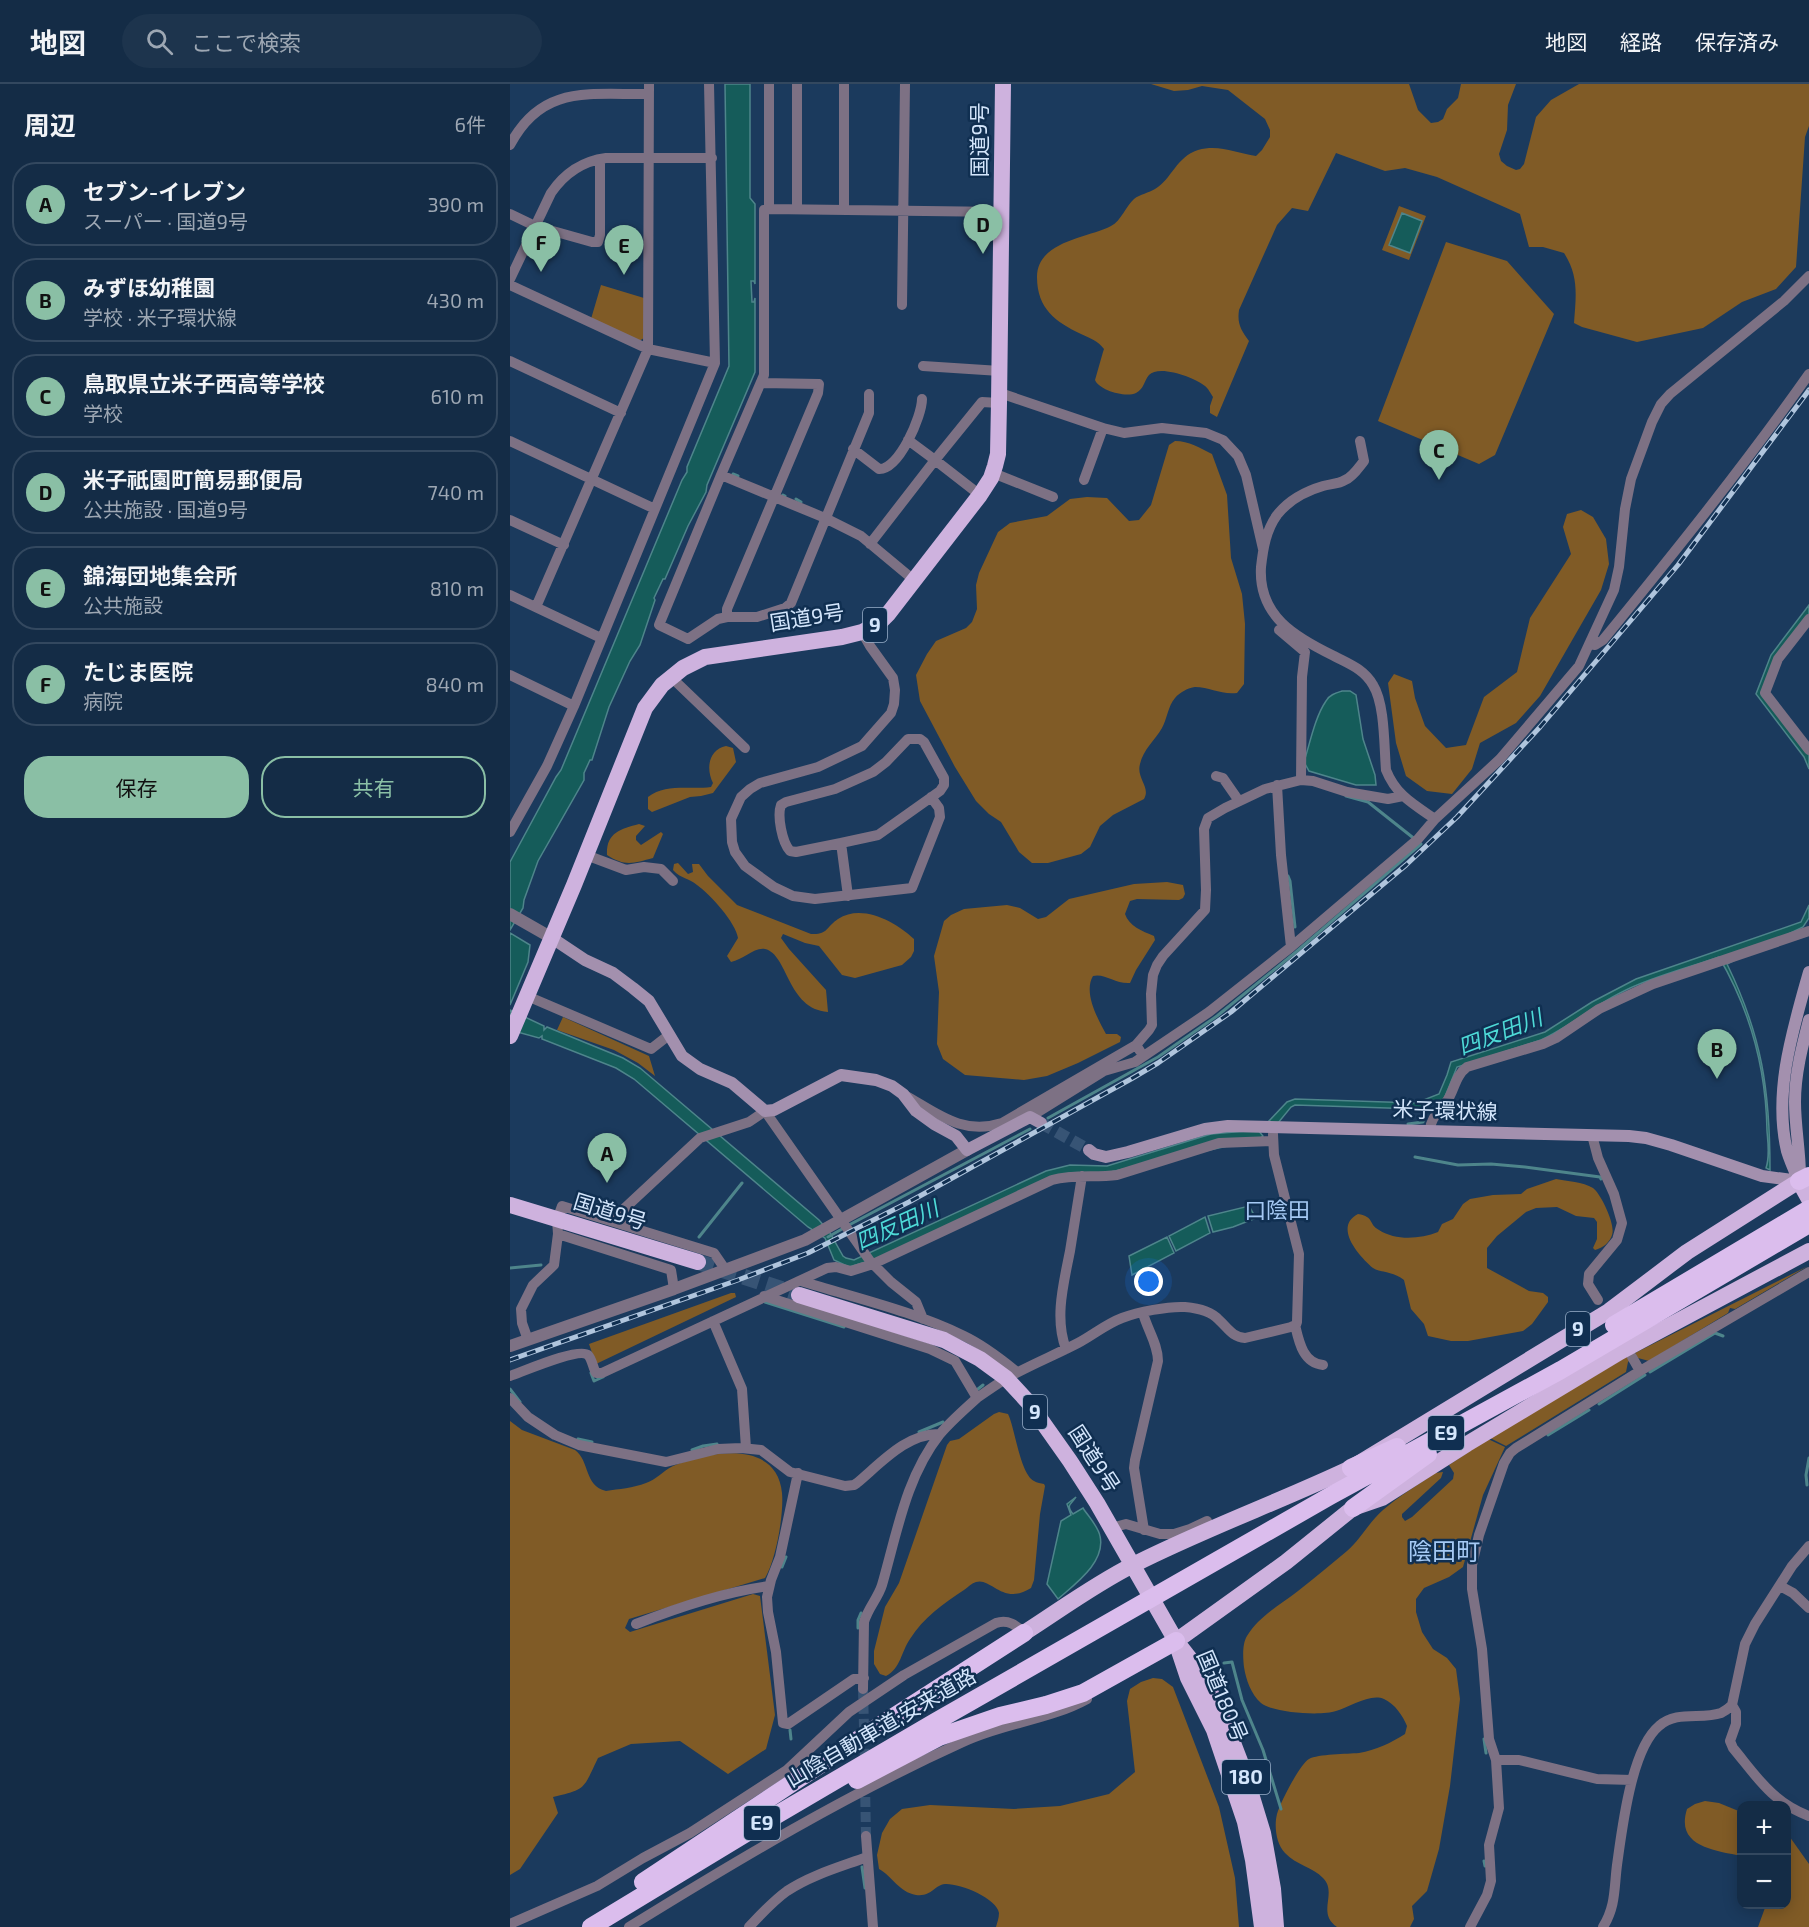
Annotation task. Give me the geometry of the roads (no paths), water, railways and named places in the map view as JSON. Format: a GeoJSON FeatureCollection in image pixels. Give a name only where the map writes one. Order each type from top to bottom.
{"type":"FeatureCollection","features":[{"type":"Feature","properties":{"kind":"highway","name":"国道9号"},"geometry":{"type":"LineString","coordinates":[[511,1035],[645,708],[662,685],[683,668],[705,657],[842,637],[862,632],[879,623],[915,581],[980,495],[993,473],[998,454],[1000,398],[1003,84]]}},
{"type":"Feature","properties":{"kind":"highway"},"geometry":{"type":"LineString","coordinates":[[1804,1179],[1809,1199]]}},
{"type":"Feature","properties":{"kind":"highway","name":"9"},"geometry":{"type":"LineString","coordinates":[[1024,1634],[1133,1565],[1351,1468],[1609,1311],[1687,1252],[1804,1179]]}},
{"type":"Feature","properties":{"kind":"highway","name":"国道9号"},"geometry":{"type":"LineString","coordinates":[[510,1205],[558,1227],[698,1262]]}},
{"type":"Feature","properties":{"kind":"highway","name":"E9"},"geometry":{"type":"LineString","coordinates":[[1731,1263],[1809,1209]]}},
{"type":"Feature","properties":{"kind":"highway","name":"E9"},"geometry":{"type":"LineString","coordinates":[[1557,1365],[1731,1263],[1809,1224]]}},
{"type":"Feature","properties":{"kind":"highway","name":"9"},"geometry":{"type":"LineString","coordinates":[[1176,1641],[1286,1562],[1353,1508],[1382,1498],[1620,1352],[1809,1251]]}},
{"type":"Feature","properties":{"kind":"highway","name":"国道9号"},"geometry":{"type":"LineString","coordinates":[[800,1288],[944,1340],[1012,1375],[1070,1461],[1176,1641]]}},
{"type":"Feature","properties":{"kind":"highway"},"geometry":{"type":"LineString","coordinates":[[1351,1468],[1557,1365]]}},
{"type":"Feature","properties":{"kind":"highway"},"geometry":{"type":"LineString","coordinates":[[1353,1508],[1557,1365]]}},
{"type":"Feature","properties":{"kind":"highway","name":"山陰自動車道;安来道路"},"geometry":{"type":"LineString","coordinates":[[599,1922],[850,1771],[1557,1365]]}},
{"type":"Feature","properties":{"kind":"highway"},"geometry":{"type":"LineString","coordinates":[[581,1927],[702,1841],[1024,1634]]}},
{"type":"Feature","properties":{"kind":"highway"},"geometry":{"type":"LineString","coordinates":[[599,1922],[640,1902],[939,1737],[1000,1716],[1046,1705],[1083,1692],[1176,1641]]}},
{"type":"Feature","properties":{"kind":"highway","name":"国道180号"},"geometry":{"type":"LineString","coordinates":[[1176,1641],[1188,1678],[1214,1730],[1240,1804],[1253,1860],[1262,1927]]}},
{"type":"Feature","properties":{"kind":"highway","name":"国道180号"},"geometry":{"type":"LineString","coordinates":[[1176,1641],[1201,1673],[1227,1727],[1245,1774],[1263,1833],[1273,1889],[1276,1927]]}},
{"type":"Feature","properties":{"kind":"main road"},"geometry":{"type":"LineString","coordinates":[[552,938],[585,960],[613,973],[633,988],[649,1001],[682,1056],[700,1069],[732,1083],[765,1111],[774,1110],[841,1075],[876,1080],[892,1086],[903,1094],[916,1111],[956,1136],[967,1150],[1036,1120]]}},
{"type":"Feature","properties":{"kind":"main road"},"geometry":{"type":"LineString","coordinates":[[1804,1179],[1788,1152],[1783,1096],[1790,1043],[1809,972]]}},
{"type":"Feature","properties":{"kind":"main road"},"geometry":{"type":"LineString","coordinates":[[1804,1179],[1796,1132],[1795,1099],[1799,1058],[1809,1020]]}},
{"type":"Feature","properties":{"kind":"main road","name":"米子環状線"},"geometry":{"type":"LineString","coordinates":[[1089,1150],[1094,1154],[1106,1156],[1128,1152],[1205,1129],[1228,1126],[1592,1135],[1646,1138],[1762,1176],[1804,1179]]}},
{"type":"Feature","properties":{"kind":"street"},"geometry":{"type":"LineString","coordinates":[[510,832],[547,766],[574,706],[715,363],[709,84]]}},
{"type":"Feature","properties":{"kind":"street"},"geometry":{"type":"LineString","coordinates":[[769,84],[769,209]]}},
{"type":"Feature","properties":{"kind":"street"},"geometry":{"type":"LineString","coordinates":[[797,84],[797,209]]}},
{"type":"Feature","properties":{"kind":"street"},"geometry":{"type":"LineString","coordinates":[[844,84],[844,210]]}},
{"type":"Feature","properties":{"kind":"street"},"geometry":{"type":"LineString","coordinates":[[902,305],[905,84]]}},
{"type":"Feature","properties":{"kind":"street"},"geometry":{"type":"LineString","coordinates":[[510,145],[528,117],[553,99],[574,95],[650,89],[648,349],[536,607]]}},
{"type":"Feature","properties":{"kind":"street"},"geometry":{"type":"LineString","coordinates":[[510,279],[551,193],[561,181],[582,166],[600,159],[712,158]]}},
{"type":"Feature","properties":{"kind":"street"},"geometry":{"type":"LineString","coordinates":[[510,214],[535,226],[592,243],[600,241],[600,159]]}},
{"type":"Feature","properties":{"kind":"street"},"geometry":{"type":"LineString","coordinates":[[869,394],[868,412],[791,603],[785,608],[757,617],[718,619],[688,639],[659,625],[764,375],[764,210],[1003,212]]}},
{"type":"Feature","properties":{"kind":"street"},"geometry":{"type":"LineString","coordinates":[[1036,1120],[1088,1080],[1104,1071],[1135,1062],[1209,1012],[1291,947],[1418,839],[1434,819],[1500,759],[1579,666],[1614,590],[1631,478],[1661,404],[1670,394],[1784,301],[1809,276]]}},
{"type":"Feature","properties":{"kind":"street"},"geometry":{"type":"LineString","coordinates":[[510,285],[648,349],[715,363]]}},
{"type":"Feature","properties":{"kind":"street"},"geometry":{"type":"LineString","coordinates":[[510,361],[621,413]]}},
{"type":"Feature","properties":{"kind":"street"},"geometry":{"type":"LineString","coordinates":[[923,366],[1000,371]]}},
{"type":"Feature","properties":{"kind":"street"},"geometry":{"type":"LineString","coordinates":[[1589,644],[1595,645],[1603,640],[1725,488],[1809,375]]}},
{"type":"Feature","properties":{"kind":"street"},"geometry":{"type":"LineString","coordinates":[[727,617],[727,609],[772,497],[818,393],[819,384],[761,383]]}},
{"type":"Feature","properties":{"kind":"street"},"geometry":{"type":"LineString","coordinates":[[870,544],[982,402],[1000,398],[1124,433],[1162,428],[1191,430],[1223,440],[1238,456],[1246,474],[1263,549]]}},
{"type":"Feature","properties":{"kind":"street"},"geometry":{"type":"LineString","coordinates":[[853,449],[882,470],[889,467],[908,440],[922,408],[922,399]]}},
{"type":"Feature","properties":{"kind":"street"},"geometry":{"type":"LineString","coordinates":[[1083,480],[1104,428]]}},
{"type":"Feature","properties":{"kind":"street"},"geometry":{"type":"LineString","coordinates":[[908,440],[980,495]]}},
{"type":"Feature","properties":{"kind":"street"},"geometry":{"type":"LineString","coordinates":[[510,441],[655,509]]}},
{"type":"Feature","properties":{"kind":"street"},"geometry":{"type":"LineString","coordinates":[[1360,441],[1364,461],[1356,472],[1346,480],[1302,494],[1278,514],[1267,534],[1261,575],[1266,599],[1272,611],[1290,631],[1316,647],[1359,668],[1372,683],[1380,697],[1386,770],[1394,788],[1434,819]]}},
{"type":"Feature","properties":{"kind":"street"},"geometry":{"type":"LineString","coordinates":[[993,473],[1053,497]]}},
{"type":"Feature","properties":{"kind":"street"},"geometry":{"type":"LineString","coordinates":[[721,475],[825,518],[861,536],[915,581]]}},
{"type":"Feature","properties":{"kind":"street"},"geometry":{"type":"LineString","coordinates":[[510,520],[564,545]]}},
{"type":"Feature","properties":{"kind":"street"},"geometry":{"type":"LineString","coordinates":[[510,595],[601,638]]}},
{"type":"Feature","properties":{"kind":"street"},"geometry":{"type":"LineString","coordinates":[[1272,611],[1270,618],[1275,626],[1305,652],[1302,677],[1301,780]]}},
{"type":"Feature","properties":{"kind":"street"},"geometry":{"type":"LineString","coordinates":[[1809,619],[1778,659],[1765,693],[1809,750]]}},
{"type":"Feature","properties":{"kind":"street"},"geometry":{"type":"LineString","coordinates":[[862,632],[893,678],[895,690],[891,713],[862,746],[818,767],[760,783],[750,789],[735,807],[730,829],[732,842],[745,866],[774,887],[804,899],[912,888],[939,817],[939,808],[932,797]]}},
{"type":"Feature","properties":{"kind":"street"},"geometry":{"type":"LineString","coordinates":[[510,675],[574,706]]}},
{"type":"Feature","properties":{"kind":"street"},"geometry":{"type":"LineString","coordinates":[[672,678],[745,748]]}},
{"type":"Feature","properties":{"kind":"street"},"geometry":{"type":"LineString","coordinates":[[911,738],[924,742],[944,778],[943,788],[932,797],[878,836],[796,852],[790,851],[785,845],[779,812],[781,805],[835,789],[873,772],[911,738]]}},
{"type":"Feature","properties":{"kind":"street"},"geometry":{"type":"LineString","coordinates":[[1216,776],[1223,778],[1239,801]]}},
{"type":"Feature","properties":{"kind":"street"},"geometry":{"type":"LineString","coordinates":[[903,1094],[955,1123],[971,1128],[989,1128],[1002,1123],[1136,1045],[1152,1025],[1152,982],[1157,965],[1162,956],[1195,922],[1205,908],[1205,826],[1208,818],[1214,814],[1277,785],[1301,780],[1313,781],[1347,792],[1388,799],[1403,796]]}},
{"type":"Feature","properties":{"kind":"street"},"geometry":{"type":"LineString","coordinates":[[1277,785],[1281,855],[1291,947]]}},
{"type":"Feature","properties":{"kind":"street"},"geometry":{"type":"LineString","coordinates":[[841,843],[848,896]]}},
{"type":"Feature","properties":{"kind":"street"},"geometry":{"type":"LineString","coordinates":[[586,855],[626,870],[644,867],[661,869],[673,881]]}},
{"type":"Feature","properties":{"kind":"street"},"geometry":{"type":"LineString","coordinates":[[515,917],[552,938]]}},
{"type":"Feature","properties":{"kind":"street"},"geometry":{"type":"LineString","coordinates":[[1430,1130],[1435,1114],[1445,1103],[1461,1072],[1467,1067],[1556,1038],[1599,1009],[1653,984],[1809,931]]}},
{"type":"Feature","properties":{"kind":"street"},"geometry":{"type":"LineString","coordinates":[[527,996],[651,1049],[669,1035]]}},
{"type":"Feature","properties":{"kind":"street"},"geometry":{"type":"LineString","coordinates":[[1149,1030],[1164,1044]]}},
{"type":"Feature","properties":{"kind":"street"},"geometry":{"type":"LineString","coordinates":[[1136,1045],[1145,1056]]}},
{"type":"Feature","properties":{"kind":"street"},"geometry":{"type":"LineString","coordinates":[[612,1220],[700,1138],[749,1122],[765,1111],[836,1224],[869,1260],[916,1302],[923,1319]]}},
{"type":"Feature","properties":{"kind":"street"},"geometry":{"type":"LineString","coordinates":[[1273,1126],[1274,1155],[1299,1254],[1299,1302],[1295,1325],[1298,1342],[1303,1352],[1312,1361],[1323,1365]]}},
{"type":"Feature","properties":{"kind":"street"},"geometry":{"type":"LineString","coordinates":[[1592,1135],[1622,1223],[1617,1240],[1589,1274],[1588,1284],[1599,1300]]}},
{"type":"Feature","properties":{"kind":"street"},"geometry":{"type":"LineString","coordinates":[[510,1376],[582,1353],[588,1355],[596,1372],[602,1372],[764,1296],[800,1288],[831,1267],[851,1271],[869,1260],[1065,1176],[1117,1175],[1219,1143],[1273,1141]]}},
{"type":"Feature","properties":{"kind":"street"},"geometry":{"type":"LineString","coordinates":[[510,1346],[674,1289],[814,1236],[967,1150]]}},
{"type":"Feature","properties":{"kind":"street"},"geometry":{"type":"LineString","coordinates":[[1066,1349],[1061,1320],[1062,1295],[1082,1176]]}},
{"type":"Feature","properties":{"kind":"street"},"geometry":{"type":"LineString","coordinates":[[528,1340],[522,1323],[521,1309],[533,1285],[554,1265],[562,1206],[714,1253],[725,1269]]}},
{"type":"Feature","properties":{"kind":"street"},"geometry":{"type":"LineString","coordinates":[[558,1227],[671,1270],[674,1289]]}},
{"type":"Feature","properties":{"kind":"street"},"geometry":{"type":"LineString","coordinates":[[1470,1927],[1487,1895],[1491,1881],[1489,1845],[1499,1808],[1496,1760],[1489,1739],[1482,1657],[1471,1580],[1472,1565],[1477,1542],[1504,1463],[1510,1453],[1640,1371],[1809,1272]]}},
{"type":"Feature","properties":{"kind":"street"},"geometry":{"type":"LineString","coordinates":[[800,1288],[923,1319],[965,1336],[997,1356],[1012,1375]]}},
{"type":"Feature","properties":{"kind":"street"},"geometry":{"type":"LineString","coordinates":[[764,1296],[943,1354],[955,1361],[976,1398]]}},
{"type":"Feature","properties":{"kind":"street"},"geometry":{"type":"LineString","coordinates":[[798,1473],[780,1557],[767,1597],[784,1725],[854,1679],[863,1683],[864,1622],[881,1588],[910,1488],[940,1434],[976,1398],[1012,1375],[1122,1318],[1143,1313],[1184,1307],[1209,1312],[1239,1337],[1295,1325]]}},
{"type":"Feature","properties":{"kind":"street"},"geometry":{"type":"LineString","coordinates":[[1143,1313],[1147,1330],[1156,1346],[1158,1361],[1134,1467],[1144,1530]]}},
{"type":"Feature","properties":{"kind":"street"},"geometry":{"type":"LineString","coordinates":[[713,1321],[742,1389],[746,1448]]}},
{"type":"Feature","properties":{"kind":"street"},"geometry":{"type":"LineString","coordinates":[[1632,1357],[1640,1371]]}},
{"type":"Feature","properties":{"kind":"street"},"geometry":{"type":"LineString","coordinates":[[510,1398],[528,1417],[555,1435],[579,1444],[666,1462],[718,1449],[761,1450],[785,1469],[841,1485],[854,1485],[906,1442],[929,1433],[940,1434]]}},
{"type":"Feature","properties":{"kind":"street"},"geometry":{"type":"LineString","coordinates":[[1111,1528],[1126,1524],[1160,1534],[1174,1534],[1207,1521]]}},
{"type":"Feature","properties":{"kind":"street"},"geometry":{"type":"LineString","coordinates":[[1809,1546],[1792,1566],[1745,1644],[1732,1705],[1736,1712],[1736,1724],[1730,1741],[1733,1748],[1779,1801],[1809,1816]]}},
{"type":"Feature","properties":{"kind":"street"},"geometry":{"type":"LineString","coordinates":[[636,1624],[708,1599],[769,1586]]}},
{"type":"Feature","properties":{"kind":"street"},"geometry":{"type":"LineString","coordinates":[[1780,1586],[1793,1593],[1809,1608]]}},
{"type":"Feature","properties":{"kind":"street"},"geometry":{"type":"LineString","coordinates":[[510,1924],[597,1886],[690,1833],[787,1770],[849,1712],[904,1675],[996,1623],[1003,1621],[1011,1623],[1024,1634]]}},
{"type":"Feature","properties":{"kind":"street"},"geometry":{"type":"LineString","coordinates":[[629,1927],[736,1861],[868,1787],[966,1740],[1002,1727],[1070,1708],[1176,1641]]}},
{"type":"Feature","properties":{"kind":"street"},"geometry":{"type":"LineString","coordinates":[[1603,1927],[1613,1907],[1617,1867],[1632,1780],[1644,1744],[1659,1726],[1677,1718],[1719,1713],[1732,1705]]}},
{"type":"Feature","properties":{"kind":"street"},"geometry":{"type":"LineString","coordinates":[[1496,1760],[1519,1760],[1598,1779],[1632,1780]]}},
{"type":"Feature","properties":{"kind":"street"},"geometry":{"type":"LineString","coordinates":[[866,1836],[873,1927]]}},
{"type":"Feature","properties":{"kind":"street"},"geometry":{"type":"LineString","coordinates":[[749,1927],[787,1891],[806,1880],[867,1857]]}},
{"type":"Feature","properties":{"kind":"waterway"},"geometry":{"type":"LineString","coordinates":[[733,474],[738,476]]}},
{"type":"Feature","properties":{"kind":"waterway"},"geometry":{"type":"LineString","coordinates":[[796,499],[801,502]]}},
{"type":"Feature","properties":{"kind":"waterway"},"geometry":{"type":"LineString","coordinates":[[1048,1118],[1158,1057],[1217,1016],[1296,952],[1421,844],[1368,802],[1346,796]]}},
{"type":"Feature","properties":{"kind":"waterway"},"geometry":{"type":"LineString","coordinates":[[1288,876],[1295,927]]}},
{"type":"Feature","properties":{"kind":"waterway"},"geometry":{"type":"LineString","coordinates":[[1408,1124],[1423,1122],[1426,1104]]}},
{"type":"Feature","properties":{"kind":"waterway","name":"四反田川"},"geometry":{"type":"LineString","coordinates":[[849,1225],[1030,1129]]}},
{"type":"Feature","properties":{"kind":"waterway"},"geometry":{"type":"LineString","coordinates":[[1415,1157],[1458,1165],[1491,1164],[1525,1167],[1600,1177],[1601,1179]]}},
{"type":"Feature","properties":{"kind":"waterway"},"geometry":{"type":"LineString","coordinates":[[699,1237],[742,1183]]}},
{"type":"Feature","properties":{"kind":"waterway","name":"四反田川"},"geometry":{"type":"LineString","coordinates":[[828,1237],[842,1229]]}},
{"type":"Feature","properties":{"kind":"waterway"},"geometry":{"type":"LineString","coordinates":[[510,1268],[541,1265]]}},
{"type":"Feature","properties":{"kind":"waterway"},"geometry":{"type":"LineString","coordinates":[[765,1302],[844,1327]]}},
{"type":"Feature","properties":{"kind":"waterway"},"geometry":{"type":"LineString","coordinates":[[1650,1372],[1715,1333],[1723,1336]]}},
{"type":"Feature","properties":{"kind":"waterway"},"geometry":{"type":"LineString","coordinates":[[591,1373],[594,1381],[603,1377]]}},
{"type":"Feature","properties":{"kind":"waterway"},"geometry":{"type":"LineString","coordinates":[[1599,1404],[1645,1375]]}},
{"type":"Feature","properties":{"kind":"waterway"},"geometry":{"type":"LineString","coordinates":[[978,1389],[983,1385]]}},
{"type":"Feature","properties":{"kind":"waterway"},"geometry":{"type":"LineString","coordinates":[[510,1389],[520,1402]]}},
{"type":"Feature","properties":{"kind":"waterway"},"geometry":{"type":"LineString","coordinates":[[1548,1435],[1589,1410]]}},
{"type":"Feature","properties":{"kind":"waterway"},"geometry":{"type":"LineString","coordinates":[[919,1432],[943,1422]]}},
{"type":"Feature","properties":{"kind":"waterway"},"geometry":{"type":"LineString","coordinates":[[578,1439],[592,1442]]}},
{"type":"Feature","properties":{"kind":"waterway"},"geometry":{"type":"LineString","coordinates":[[692,1450],[717,1444]]}},
{"type":"Feature","properties":{"kind":"waterway"},"geometry":{"type":"LineString","coordinates":[[1807,1485],[1809,1458]]}},
{"type":"Feature","properties":{"kind":"waterway"},"geometry":{"type":"LineString","coordinates":[[782,1567],[786,1557]]}},
{"type":"Feature","properties":{"kind":"waterway"},"geometry":{"type":"LineString","coordinates":[[858,1628],[861,1613]]}},
{"type":"Feature","properties":{"kind":"waterway"},"geometry":{"type":"LineString","coordinates":[[1224,1663],[1232,1662],[1242,1700],[1263,1750],[1281,1809]]}},
{"type":"Feature","properties":{"kind":"waterway"},"geometry":{"type":"LineString","coordinates":[[790,1730],[791,1739]]}},
{"type":"Feature","properties":{"kind":"waterway"},"geometry":{"type":"LineString","coordinates":[[1484,1739],[1486,1753]]}},
{"type":"Feature","properties":{"kind":"waterway"},"geometry":{"type":"LineString","coordinates":[[1484,1861],[1485,1866]]}},
{"type":"Feature","properties":{"kind":"waterway"},"geometry":{"type":"LineString","coordinates":[[862,1867],[865,1888]]}},
{"type":"Feature","properties":{"kind":"tunnel"},"geometry":{"type":"LineString","coordinates":[[1041,1123],[1089,1150]]}},
{"type":"Feature","properties":{"kind":"tunnel"},"geometry":{"type":"LineString","coordinates":[[698,1262],[794,1293]]}},
{"type":"Feature","properties":{"kind":"tunnel"},"geometry":{"type":"LineString","coordinates":[[863,1689],[865,1766]]}},
{"type":"Feature","properties":{"kind":"tunnel"},"geometry":{"type":"LineString","coordinates":[[865,1782],[866,1836]]}},
{"type":"Feature","properties":{"kind":"railway"},"geometry":{"type":"LineString","coordinates":[[510,1360],[808,1253],[909,1202],[1131,1079],[1231,1012],[1406,865],[1457,817],[1540,727],[1678,565],[1809,390]]}},
{"type":"Feature","properties":{"kind":"place","name":"米子祇園町簡易郵便局"},"geometry":{"type":"Point","coordinates":[983,254]}},
{"type":"Feature","properties":{"kind":"place","name":"たじま医院"},"geometry":{"type":"Point","coordinates":[541,272]}},
{"type":"Feature","properties":{"kind":"place","name":"錦海団地集会所"},"geometry":{"type":"Point","coordinates":[624,275]}},
{"type":"Feature","properties":{"kind":"place","name":"鳥取県立米子西高等学校"},"geometry":{"type":"Point","coordinates":[1439,480]}},
{"type":"Feature","properties":{"kind":"place","name":"みずほ幼稚園"},"geometry":{"type":"Point","coordinates":[1717,1079]}},
{"type":"Feature","properties":{"kind":"place","name":"セブン-イレブン"},"geometry":{"type":"Point","coordinates":[607,1183]}},
{"type":"Feature","properties":{"kind":"district","name":"口陰田"},"geometry":{"type":"Point","coordinates":[1277,1210]}},
{"type":"Feature","properties":{"kind":"district","name":"陰田町"},"geometry":{"type":"Point","coordinates":[1444,1552]}}]}
